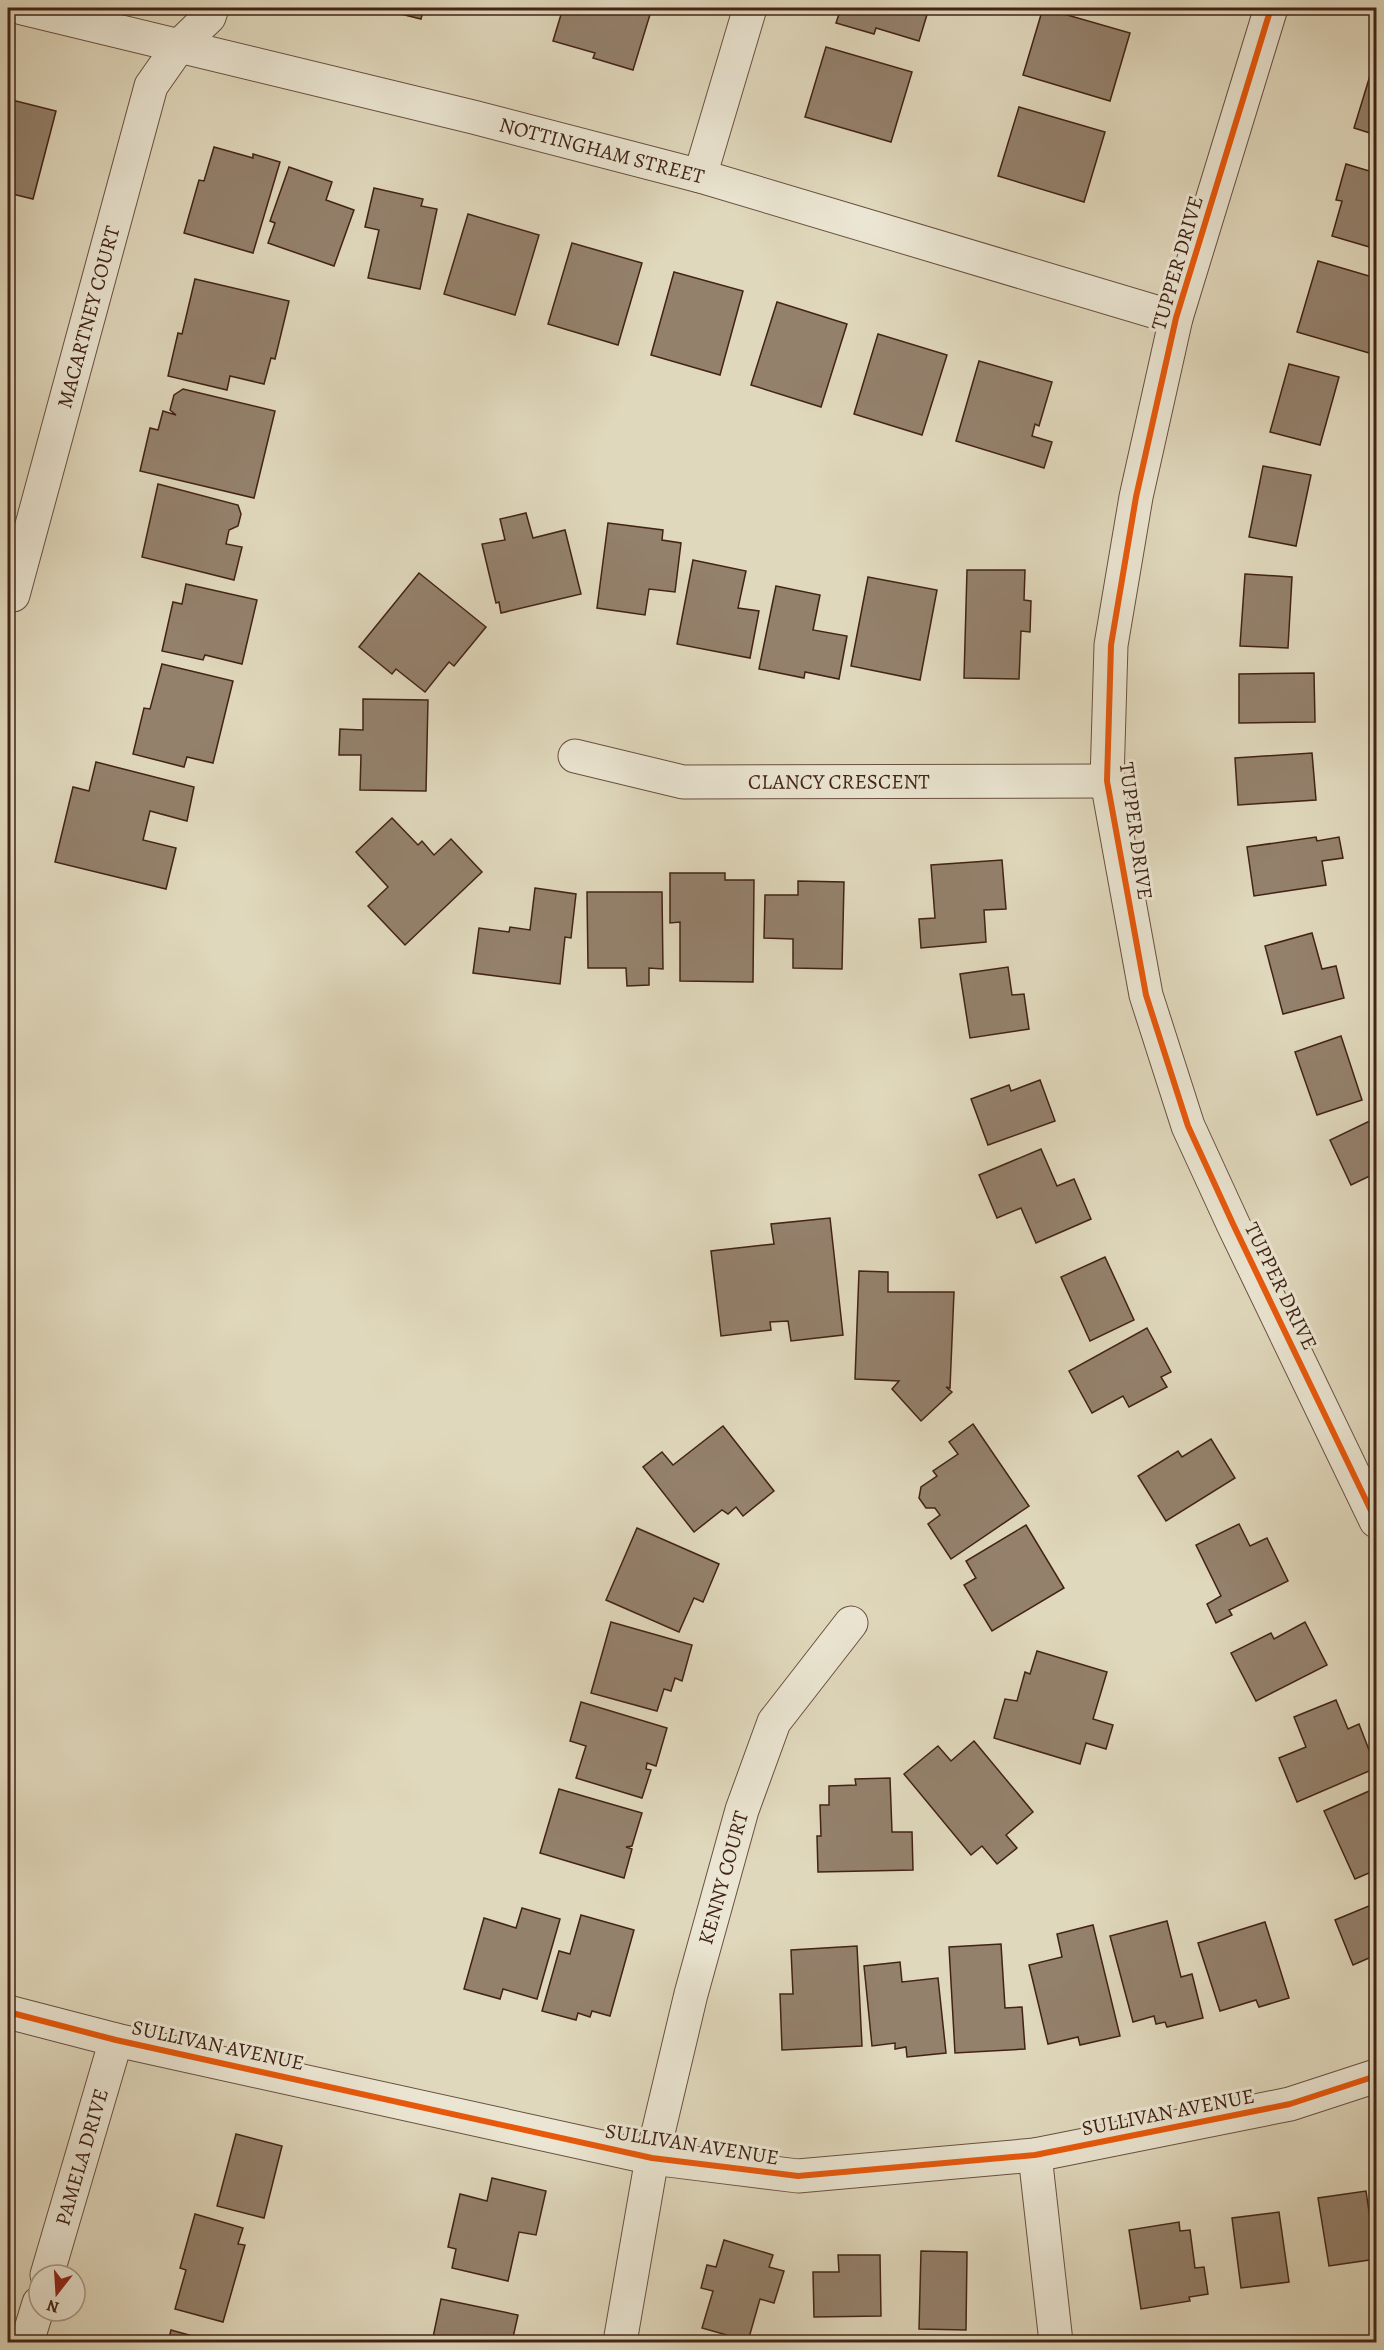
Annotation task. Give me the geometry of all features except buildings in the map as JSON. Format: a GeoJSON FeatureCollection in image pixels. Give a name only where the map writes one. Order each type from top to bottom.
{"type":"FeatureCollection","features":[{"type":"Feature","properties":{"kind":"street","name":"NOTTINGHAM STREET"},"geometry":{"type":"LineString","coordinates":[[22,8],[700,176],[1176,318]]}},
{"type":"Feature","properties":{"kind":"street","name":"MACARTNEY COURT"},"geometry":{"type":"LineString","coordinates":[[14,595],[152,86],[180,46],[209,16],[212,8]]}},
{"type":"Feature","properties":{"kind":"street"},"geometry":{"type":"LineString","coordinates":[[700,176],[750,8]]}},
{"type":"Feature","properties":{"kind":"street","name":"TUPPER DRIVE"},"geometry":{"type":"LineString","coordinates":[[1271,8],[1176,318],[1136,497],[1111,645],[1107,781],[1146,995],[1188,1126],[1377,1521]]}},
{"type":"Feature","properties":{"kind":"street","name":"CLANCY CRESCENT"},"geometry":{"type":"LineString","coordinates":[[575,756],[683,782],[1107,781]]}},
{"type":"Feature","properties":{"kind":"street","name":"KENNY COURT"},"geometry":{"type":"LineString","coordinates":[[620,2343],[652,2158],[691,1994],[739,1821],[774,1722],[851,1623]]}},
{"type":"Feature","properties":{"kind":"street","name":"SULLIVAN AVENUE"},"geometry":{"type":"LineString","coordinates":[[8,2012],[116,2040],[652,2158],[798,2176],[1035,2155],[1290,2104],[1377,2076]]}},
{"type":"Feature","properties":{"kind":"street","name":"PAMELA DRIVE"},"geometry":{"type":"LineString","coordinates":[[51,2263],[116,2040]]}},
{"type":"Feature","properties":{"kind":"street"},"geometry":{"type":"LineString","coordinates":[[1035,2155],[1056,2343]]}},
{"type":"Feature","properties":{"kind":"street"},"geometry":{"type":"LineString","coordinates":[[27,2343],[33,2323]]}},
{"type":"Feature","properties":{"kind":"cycle path"},"geometry":{"type":"LineString","coordinates":[[1271,8],[1176,318],[1136,497],[1111,645],[1107,781],[1146,995],[1188,1126],[1376,1521]]}},
{"type":"Feature","properties":{"kind":"cycle path"},"geometry":{"type":"LineString","coordinates":[[8,2012],[116,2040],[652,2158],[798,2176],[1035,2155],[1290,2104],[1376,2076]]}}]}
